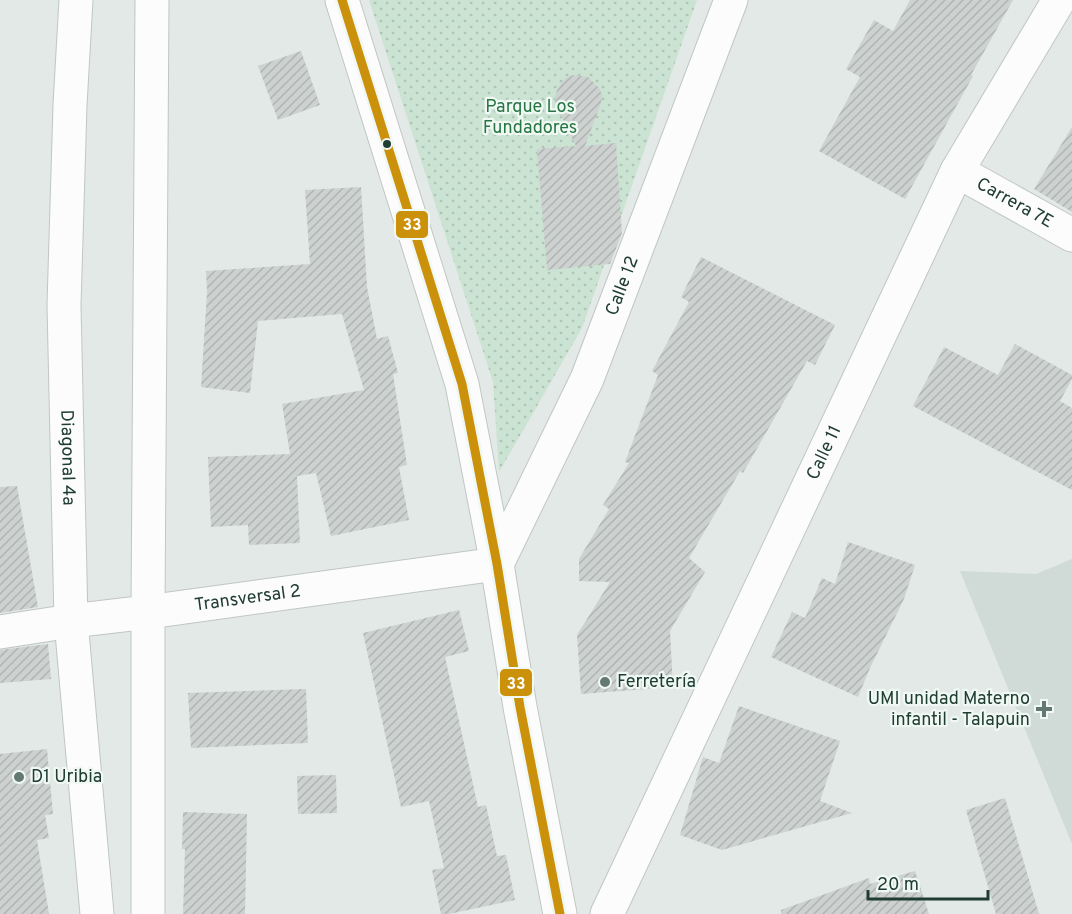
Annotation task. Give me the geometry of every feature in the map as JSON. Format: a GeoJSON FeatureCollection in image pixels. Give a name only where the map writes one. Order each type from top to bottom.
{"type":"FeatureCollection","features":[{"type":"Feature","properties":{"kind":"street","name":"Diagonal 4a"},"geometry":{"type":"LineString","coordinates":[[76,0],[70,105],[64,306],[71,621],[97,914]]}},
{"type":"Feature","properties":{"kind":"street"},"geometry":{"type":"LineString","coordinates":[[148,914],[152,0]]}},
{"type":"Feature","properties":{"kind":"street"},"geometry":{"type":"LineString","coordinates":[[342,0],[462,384],[560,914]]}},
{"type":"Feature","properties":{"kind":"street","name":"Calle 12"},"geometry":{"type":"LineString","coordinates":[[496,564],[587,379],[731,0]]}},
{"type":"Feature","properties":{"kind":"street","name":"Calle 11"},"geometry":{"type":"LineString","coordinates":[[607,914],[957,171],[1059,0]]}},
{"type":"Feature","properties":{"kind":"street","name":"Carrera 7E"},"geometry":{"type":"LineString","coordinates":[[957,171],[1072,235]]}},
{"type":"Feature","properties":{"kind":"street","name":"Transversal 2"},"geometry":{"type":"LineString","coordinates":[[0,632],[496,564]]}},
{"type":"Feature","properties":{"kind":"shaded area","name":"UMI unidad Materno infantil - Talapuin"},"geometry":{"type":"Polygon","coordinates":[[[1072,559],[1072,844],[960,571],[1036,574],[1072,559]]]}},
{"type":"Feature","properties":{"kind":"green space","name":"Parque Los Fundadores"},"geometry":{"type":"Polygon","coordinates":[[[369,0],[697,0],[582,328],[499,472],[493,382],[369,0]]]}},
{"type":"Feature","properties":{"kind":"building"},"geometry":{"type":"Polygon","coordinates":[[[910,0],[1013,0],[905,199],[819,151],[860,77],[846,69],[874,20],[893,31],[910,0]]]}},
{"type":"Feature","properties":{"kind":"building"},"geometry":{"type":"Polygon","coordinates":[[[301,51],[320,105],[278,120],[258,66],[301,51]]]}},
{"type":"Feature","properties":{"kind":"building"},"geometry":{"type":"Polygon","coordinates":[[[573,75],[588,77],[599,88],[602,95],[585,146],[616,143],[622,233],[610,264],[547,270],[537,149],[576,146],[556,105],[555,98],[561,83],[573,75]]]}},
{"type":"Feature","properties":{"kind":"building"},"geometry":{"type":"Polygon","coordinates":[[[1072,127],[1072,212],[1034,189],[1072,127]]]}},
{"type":"Feature","properties":{"kind":"building"},"geometry":{"type":"Polygon","coordinates":[[[361,187],[367,287],[377,339],[388,336],[398,373],[393,374],[407,465],[399,467],[409,520],[331,536],[316,473],[297,476],[300,543],[249,545],[248,525],[211,527],[208,457],[290,454],[282,404],[364,390],[342,314],[258,321],[250,393],[201,387],[207,292],[206,271],[310,264],[305,190],[361,187]]]}},
{"type":"Feature","properties":{"kind":"building"},"geometry":{"type":"Polygon","coordinates":[[[701,257],[835,325],[815,365],[807,361],[743,473],[740,471],[689,558],[705,572],[670,631],[673,687],[581,694],[577,635],[610,582],[579,581],[579,559],[609,509],[603,505],[629,463],[625,462],[658,375],[652,371],[689,302],[681,297],[701,257]]]}},
{"type":"Feature","properties":{"kind":"building"},"geometry":{"type":"Polygon","coordinates":[[[1015,344],[1072,375],[1060,401],[1072,408],[1072,490],[913,406],[944,347],[998,375],[1015,344]]]}},
{"type":"Feature","properties":{"kind":"building"},"geometry":{"type":"Polygon","coordinates":[[[17,486],[38,607],[0,613],[0,487],[17,486]]]}},
{"type":"Feature","properties":{"kind":"building"},"geometry":{"type":"Polygon","coordinates":[[[848,542],[915,565],[904,599],[858,697],[771,657],[792,612],[805,618],[822,578],[835,584],[848,542]]]}},
{"type":"Feature","properties":{"kind":"building"},"geometry":{"type":"Polygon","coordinates":[[[459,610],[469,651],[445,657],[478,807],[486,805],[497,856],[506,855],[515,900],[441,914],[432,870],[444,868],[429,801],[401,807],[363,633],[459,610]]]}},
{"type":"Feature","properties":{"kind":"building"},"geometry":{"type":"Polygon","coordinates":[[[48,644],[51,679],[0,683],[0,650],[48,644]]]}},
{"type":"Feature","properties":{"kind":"building"},"geometry":{"type":"Polygon","coordinates":[[[306,689],[308,743],[191,748],[188,693],[306,689]]]}},
{"type":"Feature","properties":{"kind":"building"},"geometry":{"type":"Polygon","coordinates":[[[739,706],[840,741],[820,801],[852,813],[722,850],[680,835],[703,757],[719,763],[739,706]]]}},
{"type":"Feature","properties":{"kind":"building"},"geometry":{"type":"Polygon","coordinates":[[[47,749],[53,814],[45,815],[49,838],[37,840],[49,914],[0,914],[0,754],[47,749]]]}},
{"type":"Feature","properties":{"kind":"building"},"geometry":{"type":"Polygon","coordinates":[[[336,775],[337,813],[298,814],[297,776],[336,775]]]}},
{"type":"Feature","properties":{"kind":"building"},"geometry":{"type":"Polygon","coordinates":[[[1005,798],[1039,914],[996,914],[966,810],[1005,798]]]}},
{"type":"Feature","properties":{"kind":"building"},"geometry":{"type":"Polygon","coordinates":[[[183,812],[247,814],[245,914],[183,914],[185,849],[182,849],[183,812]]]}},
{"type":"Feature","properties":{"kind":"building"},"geometry":{"type":"Polygon","coordinates":[[[915,871],[929,914],[781,914],[781,910],[869,878],[870,884],[915,871]]]}},
{"type":"Feature","properties":{"kind":"transit line","name":"33"},"geometry":{"type":"LineString","coordinates":[[342,0],[462,384],[560,914]]}},
{"type":"Feature","properties":{"kind":"place","name":"Ferretería"},"geometry":{"type":"Point","coordinates":[605,682]}},
{"type":"Feature","properties":{"kind":"place","name":"UMI unidad Materno infantil - Talapuin"},"geometry":{"type":"Point","coordinates":[1044,709]}},
{"type":"Feature","properties":{"kind":"place","name":"D1 Uribia"},"geometry":{"type":"Point","coordinates":[19,777]}}]}
